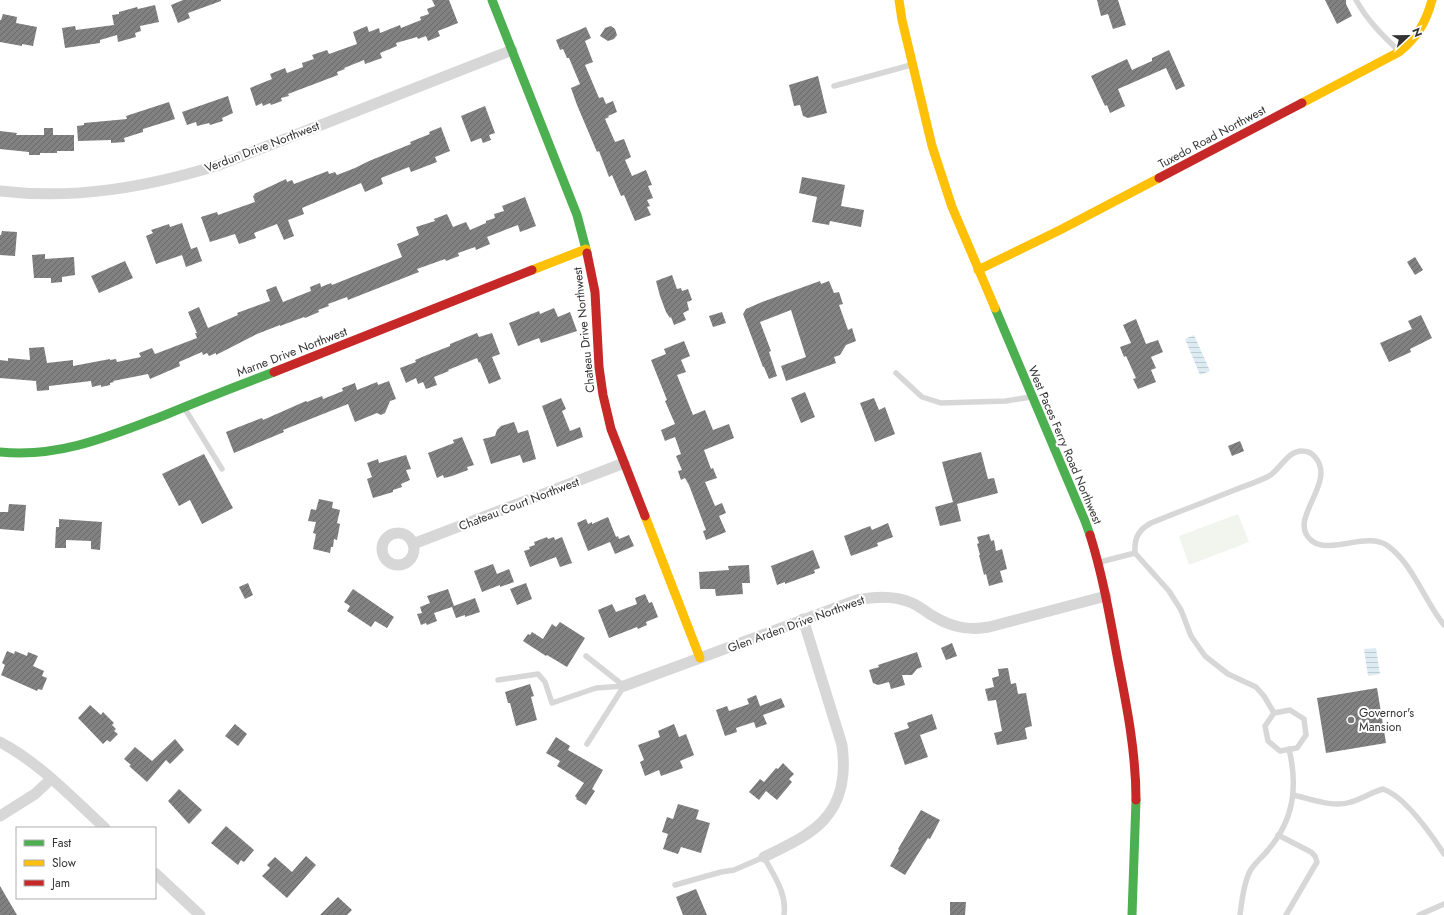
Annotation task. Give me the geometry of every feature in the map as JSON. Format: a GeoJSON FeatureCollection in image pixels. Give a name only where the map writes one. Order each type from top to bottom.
{"type":"FeatureCollection","features":[{"type":"Feature","properties":{"kind":"street","name":"Chateau Drive Northwest"},"geometry":{"type":"LineString","coordinates":[[492,0],[577,215],[586,249],[594,292],[603,396],[611,429],[700,658]]}},
{"type":"Feature","properties":{"kind":"street","name":"West Paces Ferry Road Northwest"},"geometry":{"type":"LineString","coordinates":[[899,0],[937,163],[952,207],[1085,521],[1098,563],[1106,596],[1130,724],[1134,758],[1136,826],[1132,915]]}},
{"type":"Feature","properties":{"kind":"street","name":"Tuxedo Road Northwest"},"geometry":{"type":"LineString","coordinates":[[978,270],[1060,230],[1400,52],[1411,44],[1421,31],[1427,19],[1432,0]]}},
{"type":"Feature","properties":{"kind":"street","name":"Verdun Drive Northwest"},"geometry":{"type":"LineString","coordinates":[[0,191],[47,194],[78,193],[137,186],[179,177],[219,165],[512,50]]}},
{"type":"Feature","properties":{"kind":"street","name":"Marne Drive Northwest"},"geometry":{"type":"LineString","coordinates":[[0,452],[43,453],[74,448],[103,439],[586,249]]}},
{"type":"Feature","properties":{"kind":"street","name":"Chateau Court Northwest"},"geometry":{"type":"LineString","coordinates":[[413,544],[624,463]]}},
{"type":"Feature","properties":{"kind":"street","name":"Glen Arden Drive Northwest"},"geometry":{"type":"LineString","coordinates":[[624,686],[857,600],[872,597],[885,596],[900,599],[913,603],[950,625],[963,629],[977,629],[1106,596]]}},
{"type":"Feature","properties":{"kind":"street"},"geometry":{"type":"LineString","coordinates":[[764,857],[808,834],[824,820],[838,799],[844,776],[842,745],[803,620]]}},
{"type":"Feature","properties":{"kind":"street"},"geometry":{"type":"LineString","coordinates":[[0,742],[32,762],[104,827]]}},
{"type":"Feature","properties":{"kind":"street"},"geometry":{"type":"LineString","coordinates":[[0,816],[35,794],[51,779]]}},
{"type":"Feature","properties":{"kind":"street"},"geometry":{"type":"LineString","coordinates":[[156,874],[200,915]]}},
{"type":"Feature","properties":{"kind":"lane"},"geometry":{"type":"LineString","coordinates":[[1356,0],[1362,11],[1377,31],[1400,52]]}},
{"type":"Feature","properties":{"kind":"lane"},"geometry":{"type":"LineString","coordinates":[[834,86],[913,64]]}},
{"type":"Feature","properties":{"kind":"lane"},"geometry":{"type":"LineString","coordinates":[[896,373],[922,397],[941,403],[1006,400],[1032,397]]}},
{"type":"Feature","properties":{"kind":"lane"},"geometry":{"type":"LineString","coordinates":[[183,407],[222,469]]}},
{"type":"Feature","properties":{"kind":"lane"},"geometry":{"type":"LineString","coordinates":[[1274,713],[1264,696],[1256,688],[1228,674],[1205,656],[1191,636],[1180,610],[1169,591],[1135,553],[1138,535],[1145,526],[1268,477],[1294,453],[1303,451],[1307,452],[1316,458],[1321,474],[1318,487],[1306,514],[1304,527],[1306,534],[1310,539],[1320,545],[1376,541],[1388,546],[1406,566],[1429,604],[1444,625]]}},
{"type":"Feature","properties":{"kind":"lane"},"geometry":{"type":"LineString","coordinates":[[1098,563],[1135,553]]}},
{"type":"Feature","properties":{"kind":"lane"},"geometry":{"type":"LineString","coordinates":[[586,656],[624,686]]}},
{"type":"Feature","properties":{"kind":"lane"},"geometry":{"type":"LineString","coordinates":[[498,680],[538,674],[545,682],[552,703],[596,688],[624,686]]}},
{"type":"Feature","properties":{"kind":"lane"},"geometry":{"type":"LineString","coordinates":[[587,744],[624,686]]}},
{"type":"Feature","properties":{"kind":"lane"},"geometry":{"type":"LineString","coordinates":[[1290,710],[1304,719],[1306,735],[1297,748],[1288,749],[1280,751],[1268,741],[1265,726],[1274,713],[1290,710]]}},
{"type":"Feature","properties":{"kind":"lane"},"geometry":{"type":"LineString","coordinates":[[1240,915],[1249,873],[1278,835],[1288,814],[1293,795],[1293,773],[1288,749]]}},
{"type":"Feature","properties":{"kind":"lane"},"geometry":{"type":"LineString","coordinates":[[1293,795],[1326,803],[1339,804],[1351,802],[1383,789],[1389,791],[1421,822],[1444,854]]}},
{"type":"Feature","properties":{"kind":"lane"},"geometry":{"type":"LineString","coordinates":[[1278,835],[1316,856],[1317,862],[1286,915]]}},
{"type":"Feature","properties":{"kind":"lane"},"geometry":{"type":"LineString","coordinates":[[675,885],[721,872],[734,870],[764,857],[782,891],[785,908],[784,915]]}},
{"type":"Feature","properties":{"kind":"lane"},"geometry":{"type":"LineString","coordinates":[[1419,915],[1444,904]]}},
{"type":"Feature","properties":{"kind":"shaded area"},"geometry":{"type":"Polygon","coordinates":[[[1194,335],[1210,371],[1200,375],[1185,339],[1194,335]]]}},
{"type":"Feature","properties":{"kind":"shaded area"},"geometry":{"type":"Polygon","coordinates":[[[1238,514],[1249,542],[1189,565],[1179,536],[1238,514]]]}},
{"type":"Feature","properties":{"kind":"shaded area"},"geometry":{"type":"Polygon","coordinates":[[[1376,648],[1380,674],[1368,676],[1364,649],[1376,648]]]}},
{"type":"Feature","properties":{"kind":"building"},"geometry":{"type":"Polygon","coordinates":[[[183,0],[221,1],[188,13],[190,18],[178,23],[171,5],[183,0]]]}},
{"type":"Feature","properties":{"kind":"building"},"geometry":{"type":"Polygon","coordinates":[[[432,0],[449,0],[458,23],[438,31],[440,36],[428,41],[426,36],[396,43],[397,46],[380,53],[382,58],[365,64],[364,60],[344,68],[345,69],[337,72],[338,75],[288,94],[289,96],[281,98],[282,101],[271,105],[270,103],[263,106],[262,103],[256,106],[250,88],[272,79],[270,74],[285,68],[287,73],[303,67],[302,63],[314,59],[312,55],[327,50],[329,54],[357,44],[353,32],[367,26],[369,32],[379,28],[380,33],[400,25],[401,28],[421,20],[420,17],[429,14],[427,9],[435,6],[432,0]]]}},
{"type":"Feature","properties":{"kind":"building"},"geometry":{"type":"Polygon","coordinates":[[[1097,0],[1118,0],[1126,25],[1113,29],[1108,14],[1101,16],[1097,0]]]}},
{"type":"Feature","properties":{"kind":"building"},"geometry":{"type":"Polygon","coordinates":[[[1325,0],[1346,0],[1346,4],[1352,16],[1337,24],[1325,0]]]}},
{"type":"Feature","properties":{"kind":"building"},"geometry":{"type":"Polygon","coordinates":[[[155,5],[159,22],[140,26],[141,31],[135,33],[136,37],[118,42],[117,35],[100,40],[100,43],[65,48],[62,28],[75,26],[76,30],[114,25],[112,15],[137,7],[138,9],[155,5]]]}},
{"type":"Feature","properties":{"kind":"building"},"geometry":{"type":"Polygon","coordinates":[[[3,14],[17,17],[16,23],[37,27],[33,46],[22,44],[22,46],[0,42],[0,20],[3,14]]]}},
{"type":"Feature","properties":{"kind":"building"},"geometry":{"type":"Polygon","coordinates":[[[611,26],[615,29],[617,35],[614,39],[608,41],[600,36],[605,28],[611,26]]]}},
{"type":"Feature","properties":{"kind":"building"},"geometry":{"type":"Polygon","coordinates":[[[586,27],[591,38],[585,41],[593,62],[585,65],[599,98],[603,97],[606,104],[613,101],[617,112],[605,119],[615,142],[624,139],[631,157],[625,160],[632,176],[646,170],[652,185],[648,186],[653,198],[647,200],[650,206],[647,207],[651,215],[635,221],[624,195],[621,196],[612,175],[609,177],[599,151],[597,152],[571,88],[580,84],[569,58],[567,58],[563,49],[560,50],[556,40],[586,27]]]}},
{"type":"Feature","properties":{"kind":"building"},"geometry":{"type":"Polygon","coordinates":[[[1169,50],[1185,86],[1176,90],[1166,68],[1118,89],[1125,106],[1110,113],[1107,105],[1105,106],[1091,76],[1127,59],[1132,70],[1152,61],[1152,58],[1169,50]]]}},
{"type":"Feature","properties":{"kind":"building"},"geometry":{"type":"Polygon","coordinates":[[[818,76],[827,113],[808,118],[803,116],[800,105],[794,106],[789,85],[818,76]]]}},
{"type":"Feature","properties":{"kind":"building"},"geometry":{"type":"Polygon","coordinates":[[[228,96],[233,113],[222,118],[223,121],[210,125],[209,123],[197,126],[196,122],[187,125],[182,112],[228,96]]]}},
{"type":"Feature","properties":{"kind":"building"},"geometry":{"type":"Polygon","coordinates":[[[169,102],[175,119],[143,129],[143,132],[124,138],[125,142],[111,143],[111,140],[78,141],[77,126],[84,125],[84,123],[127,119],[126,116],[169,102]]]}},
{"type":"Feature","properties":{"kind":"building"},"geometry":{"type":"Polygon","coordinates":[[[485,106],[495,133],[489,135],[491,140],[483,143],[481,138],[471,142],[461,116],[485,106]]]}},
{"type":"Feature","properties":{"kind":"building"},"geometry":{"type":"Polygon","coordinates":[[[441,127],[450,151],[435,157],[437,162],[411,172],[409,167],[381,178],[383,184],[365,192],[361,183],[302,208],[304,214],[288,220],[294,236],[284,240],[277,224],[254,233],[256,238],[239,244],[235,234],[210,242],[201,217],[217,212],[218,215],[255,202],[253,196],[255,195],[254,194],[286,179],[287,182],[292,180],[294,184],[328,171],[329,174],[335,172],[337,175],[411,144],[410,142],[430,134],[429,132],[441,127]]]}},
{"type":"Feature","properties":{"kind":"building"},"geometry":{"type":"Polygon","coordinates":[[[44,128],[53,128],[53,135],[74,135],[74,151],[57,151],[57,153],[40,153],[40,155],[29,155],[29,152],[0,149],[0,131],[17,133],[16,135],[44,135],[44,128]]]}},
{"type":"Feature","properties":{"kind":"building"},"geometry":{"type":"Polygon","coordinates":[[[802,177],[845,185],[841,206],[864,210],[861,227],[830,221],[829,225],[812,222],[817,197],[799,193],[802,177]]]}},
{"type":"Feature","properties":{"kind":"building"},"geometry":{"type":"Polygon","coordinates":[[[525,197],[536,226],[520,232],[518,225],[487,237],[490,244],[476,250],[475,247],[458,253],[459,256],[446,261],[445,259],[417,269],[419,272],[348,300],[347,297],[328,304],[329,306],[318,310],[319,312],[257,334],[216,355],[216,353],[209,356],[207,353],[203,355],[202,352],[179,362],[180,366],[150,379],[148,374],[113,381],[114,382],[110,383],[110,385],[101,387],[101,385],[92,387],[91,381],[49,386],[49,390],[37,391],[36,381],[0,378],[0,360],[8,361],[8,358],[30,360],[29,348],[44,347],[47,363],[73,360],[73,366],[110,359],[116,359],[117,362],[141,357],[139,353],[152,348],[155,354],[197,338],[195,333],[197,333],[188,312],[199,307],[208,328],[238,315],[237,313],[270,301],[266,290],[276,286],[283,302],[311,291],[310,287],[320,283],[321,287],[331,283],[332,285],[402,257],[397,244],[419,235],[416,227],[435,221],[434,219],[447,214],[453,227],[466,222],[470,230],[495,218],[494,214],[504,211],[502,206],[525,197]]]}},
{"type":"Feature","properties":{"kind":"building"},"geometry":{"type":"Polygon","coordinates":[[[182,223],[191,249],[197,247],[202,261],[186,267],[182,255],[156,264],[146,236],[153,233],[151,230],[169,224],[170,227],[182,223]]]}},
{"type":"Feature","properties":{"kind":"building"},"geometry":{"type":"Polygon","coordinates":[[[2,231],[17,232],[15,256],[0,255],[0,235],[2,231]]]}},
{"type":"Feature","properties":{"kind":"building"},"geometry":{"type":"Polygon","coordinates":[[[45,254],[45,259],[74,257],[75,275],[62,277],[62,282],[51,283],[51,278],[34,278],[32,255],[45,254]]]}},
{"type":"Feature","properties":{"kind":"building"},"geometry":{"type":"Polygon","coordinates":[[[1415,257],[1423,270],[1415,275],[1407,262],[1415,257]]]}},
{"type":"Feature","properties":{"kind":"building"},"geometry":{"type":"Polygon","coordinates":[[[125,261],[133,278],[99,293],[91,276],[125,261]]]}},
{"type":"Feature","properties":{"kind":"building"},"geometry":{"type":"Polygon","coordinates":[[[672,275],[677,289],[681,288],[682,291],[688,289],[692,300],[687,302],[689,310],[683,313],[686,320],[674,325],[671,317],[670,318],[666,312],[656,281],[672,275]]]}},
{"type":"Feature","properties":{"kind":"building"},"geometry":{"type":"Polygon","coordinates":[[[820,281],[821,284],[829,281],[834,293],[839,292],[843,304],[839,305],[848,330],[852,328],[856,341],[846,345],[840,355],[834,357],[836,363],[786,381],[781,366],[806,357],[791,310],[760,322],[771,351],[769,352],[777,376],[769,379],[743,314],[746,309],[762,302],[820,281]]]}},
{"type":"Feature","properties":{"kind":"building"},"geometry":{"type":"Polygon","coordinates":[[[554,308],[558,317],[570,312],[577,331],[541,343],[539,338],[518,346],[509,323],[539,311],[540,314],[554,308]]]}},
{"type":"Feature","properties":{"kind":"building"},"geometry":{"type":"Polygon","coordinates":[[[722,312],[726,323],[713,327],[709,316],[722,312]]]}},
{"type":"Feature","properties":{"kind":"building"},"geometry":{"type":"Polygon","coordinates":[[[1421,315],[1432,338],[1410,349],[1411,352],[1389,362],[1380,343],[1412,329],[1408,321],[1421,315]]]}},
{"type":"Feature","properties":{"kind":"building"},"geometry":{"type":"Polygon","coordinates":[[[1136,319],[1146,344],[1158,340],[1163,352],[1151,357],[1156,368],[1151,370],[1156,382],[1138,389],[1133,379],[1136,378],[1126,356],[1124,357],[1120,347],[1131,343],[1123,325],[1136,319]]]}},
{"type":"Feature","properties":{"kind":"building"},"geometry":{"type":"Polygon","coordinates":[[[477,333],[479,337],[492,333],[500,354],[492,357],[501,379],[489,384],[477,358],[434,377],[437,385],[426,389],[423,382],[418,384],[416,378],[406,383],[400,368],[477,333]]]}},
{"type":"Feature","properties":{"kind":"building"},"geometry":{"type":"Polygon","coordinates":[[[684,341],[690,356],[681,360],[686,372],[677,375],[693,415],[705,410],[713,430],[729,424],[734,438],[704,450],[711,469],[713,468],[717,478],[705,482],[715,506],[722,503],[726,513],[719,516],[726,532],[706,540],[703,531],[706,530],[689,485],[685,478],[681,480],[678,471],[682,470],[676,456],[681,454],[675,437],[665,441],[661,430],[675,424],[665,401],[667,400],[651,360],[666,354],[664,349],[684,341]]]}},
{"type":"Feature","properties":{"kind":"building"},"geometry":{"type":"Polygon","coordinates":[[[389,381],[396,399],[390,401],[385,413],[381,415],[377,413],[355,422],[348,404],[283,430],[284,432],[234,453],[226,432],[262,418],[263,420],[306,401],[307,402],[322,396],[323,399],[343,391],[342,388],[355,383],[357,390],[377,382],[378,385],[389,381]]]}},
{"type":"Feature","properties":{"kind":"building"},"geometry":{"type":"Polygon","coordinates":[[[805,392],[815,417],[801,423],[791,398],[805,392]]]}},
{"type":"Feature","properties":{"kind":"building"},"geometry":{"type":"Polygon","coordinates":[[[561,398],[566,409],[562,411],[570,431],[580,427],[583,437],[557,447],[542,406],[561,398]]]}},
{"type":"Feature","properties":{"kind":"building"},"geometry":{"type":"Polygon","coordinates":[[[874,398],[879,410],[885,407],[895,434],[875,442],[860,403],[874,398]]]}},
{"type":"Feature","properties":{"kind":"building"},"geometry":{"type":"Polygon","coordinates":[[[514,422],[518,433],[528,430],[536,459],[523,463],[520,455],[491,464],[483,439],[495,436],[497,430],[501,426],[514,422]]]}},
{"type":"Feature","properties":{"kind":"building"},"geometry":{"type":"Polygon","coordinates":[[[462,437],[474,465],[467,467],[468,470],[452,476],[444,478],[443,475],[437,478],[428,453],[454,443],[453,440],[462,437]]]}},
{"type":"Feature","properties":{"kind":"building"},"geometry":{"type":"Polygon","coordinates":[[[1240,441],[1244,451],[1232,456],[1228,446],[1240,441]]]}},
{"type":"Feature","properties":{"kind":"building"},"geometry":{"type":"Polygon","coordinates":[[[981,452],[988,479],[994,478],[998,493],[957,504],[961,521],[940,526],[935,507],[953,502],[942,462],[981,452]]]}},
{"type":"Feature","properties":{"kind":"building"},"geometry":{"type":"Polygon","coordinates":[[[204,454],[233,508],[202,524],[190,500],[179,506],[162,474],[204,454]]]}},
{"type":"Feature","properties":{"kind":"building"},"geometry":{"type":"Polygon","coordinates":[[[406,455],[411,469],[406,470],[410,480],[401,484],[402,487],[393,490],[393,492],[373,498],[367,479],[372,477],[367,463],[378,459],[379,463],[406,455]]]}},
{"type":"Feature","properties":{"kind":"building"},"geometry":{"type":"Polygon","coordinates":[[[319,499],[333,502],[332,508],[340,510],[337,523],[340,524],[337,540],[334,539],[333,547],[331,547],[330,553],[313,549],[316,534],[313,533],[316,522],[308,521],[311,509],[316,510],[319,499]]]}},
{"type":"Feature","properties":{"kind":"building"},"geometry":{"type":"Polygon","coordinates":[[[9,504],[26,505],[24,531],[0,529],[0,512],[8,512],[9,504]]]}},
{"type":"Feature","properties":{"kind":"building"},"geometry":{"type":"Polygon","coordinates":[[[608,517],[616,537],[618,536],[619,539],[629,535],[634,546],[615,554],[610,542],[588,551],[577,523],[586,519],[588,524],[592,522],[592,524],[608,517]]]}},
{"type":"Feature","properties":{"kind":"building"},"geometry":{"type":"Polygon","coordinates":[[[59,519],[102,522],[100,550],[91,549],[91,541],[66,540],[66,548],[55,548],[56,527],[59,527],[59,519]]]}},
{"type":"Feature","properties":{"kind":"building"},"geometry":{"type":"Polygon","coordinates":[[[888,523],[893,537],[877,543],[878,546],[851,556],[844,536],[870,526],[872,530],[888,523]]]}},
{"type":"Feature","properties":{"kind":"building"},"geometry":{"type":"Polygon","coordinates":[[[989,534],[991,541],[994,540],[996,551],[1002,549],[1007,569],[1000,571],[1003,582],[989,586],[986,574],[984,575],[979,555],[977,544],[979,543],[977,537],[989,534]]]}},
{"type":"Feature","properties":{"kind":"building"},"geometry":{"type":"Polygon","coordinates":[[[547,537],[548,539],[554,537],[555,540],[562,537],[572,563],[560,567],[556,557],[530,567],[524,551],[535,545],[534,542],[547,537]]]}},
{"type":"Feature","properties":{"kind":"building"},"geometry":{"type":"Polygon","coordinates":[[[813,550],[820,568],[814,570],[815,573],[785,584],[785,582],[777,585],[771,566],[813,550]]]}},
{"type":"Feature","properties":{"kind":"building"},"geometry":{"type":"Polygon","coordinates":[[[493,564],[497,574],[509,569],[514,582],[500,587],[500,585],[482,592],[474,571],[493,564]]]}},
{"type":"Feature","properties":{"kind":"building"},"geometry":{"type":"Polygon","coordinates":[[[749,565],[750,583],[742,583],[743,594],[716,596],[715,589],[700,589],[699,572],[729,570],[728,566],[749,565]]]}},
{"type":"Feature","properties":{"kind":"building"},"geometry":{"type":"Polygon","coordinates":[[[248,583],[253,595],[245,599],[239,587],[248,583]]]}},
{"type":"Feature","properties":{"kind":"building"},"geometry":{"type":"Polygon","coordinates":[[[526,583],[532,599],[517,605],[510,589],[526,583]]]}},
{"type":"Feature","properties":{"kind":"building"},"geometry":{"type":"Polygon","coordinates":[[[353,589],[394,617],[387,628],[375,621],[371,627],[347,611],[350,606],[344,602],[353,589]]]}},
{"type":"Feature","properties":{"kind":"building"},"geometry":{"type":"Polygon","coordinates":[[[448,589],[454,606],[475,598],[480,612],[465,617],[465,615],[456,618],[452,607],[434,613],[437,621],[427,625],[426,623],[421,625],[417,614],[422,613],[420,607],[430,603],[427,596],[448,589]]]}},
{"type":"Feature","properties":{"kind":"building"},"geometry":{"type":"Polygon","coordinates":[[[645,594],[649,603],[652,602],[658,617],[646,622],[647,625],[638,629],[637,627],[609,638],[598,610],[612,604],[616,612],[637,604],[635,598],[645,594]]]}},
{"type":"Feature","properties":{"kind":"building"},"geometry":{"type":"Polygon","coordinates":[[[560,622],[585,638],[567,667],[547,655],[546,656],[523,641],[528,634],[530,635],[532,632],[543,639],[552,624],[556,627],[560,622]]]}},
{"type":"Feature","properties":{"kind":"building"},"geometry":{"type":"Polygon","coordinates":[[[952,643],[957,656],[946,660],[941,648],[952,643]]]}},
{"type":"Feature","properties":{"kind":"building"},"geometry":{"type":"Polygon","coordinates":[[[7,651],[14,654],[15,651],[27,656],[28,652],[38,656],[33,666],[44,671],[42,676],[47,678],[42,690],[38,689],[37,691],[1,675],[5,665],[2,663],[7,651]]]}},
{"type":"Feature","properties":{"kind":"building"},"geometry":{"type":"Polygon","coordinates":[[[917,652],[922,667],[917,669],[912,675],[902,675],[905,685],[891,689],[889,682],[878,685],[873,683],[869,670],[879,667],[878,665],[917,652]]]}},
{"type":"Feature","properties":{"kind":"building"},"geometry":{"type":"Polygon","coordinates":[[[1008,668],[1011,684],[1016,683],[1018,694],[1026,693],[1032,726],[1025,728],[1027,739],[997,745],[994,733],[1002,731],[996,700],[988,701],[985,689],[994,687],[992,678],[999,676],[998,669],[1008,668]]]}},
{"type":"Feature","properties":{"kind":"building"},"geometry":{"type":"Polygon","coordinates":[[[530,684],[534,696],[531,697],[537,720],[516,726],[510,703],[508,703],[505,692],[530,684]]]}},
{"type":"Feature","properties":{"kind":"building","name":"Governor's Mansion"},"geometry":{"type":"Polygon","coordinates":[[[1377,688],[1386,743],[1326,753],[1317,698],[1377,688]]]}},
{"type":"Feature","properties":{"kind":"building"},"geometry":{"type":"Polygon","coordinates":[[[756,695],[760,706],[781,698],[785,707],[763,715],[767,724],[756,728],[754,722],[736,728],[737,732],[725,736],[716,710],[727,706],[729,711],[749,704],[747,699],[756,695]]]}},
{"type":"Feature","properties":{"kind":"building"},"geometry":{"type":"Polygon","coordinates":[[[90,705],[101,715],[103,712],[114,723],[112,725],[116,729],[114,731],[118,734],[110,742],[107,740],[103,744],[78,718],[90,705]]]}},
{"type":"Feature","properties":{"kind":"building"},"geometry":{"type":"Polygon","coordinates":[[[932,714],[937,729],[920,735],[928,757],[905,765],[894,733],[909,728],[907,723],[932,714]]]}},
{"type":"Feature","properties":{"kind":"building"},"geometry":{"type":"Polygon","coordinates":[[[235,724],[247,734],[238,746],[225,736],[235,724]]]}},
{"type":"Feature","properties":{"kind":"building"},"geometry":{"type":"Polygon","coordinates":[[[674,724],[679,737],[686,734],[694,755],[680,761],[683,768],[661,776],[659,770],[645,776],[640,762],[644,760],[638,745],[660,737],[658,731],[674,724]]]}},
{"type":"Feature","properties":{"kind":"building"},"geometry":{"type":"Polygon","coordinates":[[[556,737],[570,746],[568,750],[603,770],[592,789],[595,791],[586,805],[576,799],[577,798],[575,796],[584,783],[557,766],[560,761],[546,753],[556,737]]]}},
{"type":"Feature","properties":{"kind":"building"},"geometry":{"type":"Polygon","coordinates":[[[175,739],[184,750],[170,764],[166,760],[147,782],[129,766],[131,765],[124,759],[135,747],[152,761],[175,739]]]}},
{"type":"Feature","properties":{"kind":"building"},"geometry":{"type":"Polygon","coordinates":[[[783,763],[794,774],[789,779],[792,782],[777,800],[766,791],[759,800],[749,792],[760,779],[764,782],[776,768],[778,769],[783,763]]]}},
{"type":"Feature","properties":{"kind":"building"},"geometry":{"type":"Polygon","coordinates":[[[179,789],[202,810],[189,824],[168,801],[179,789]]]}},
{"type":"Feature","properties":{"kind":"building"},"geometry":{"type":"Polygon","coordinates":[[[678,804],[699,810],[696,819],[710,823],[701,853],[681,847],[678,854],[663,849],[668,834],[662,832],[667,817],[673,819],[678,804]]]}},
{"type":"Feature","properties":{"kind":"building"},"geometry":{"type":"Polygon","coordinates":[[[921,810],[940,820],[930,839],[928,838],[905,875],[890,866],[899,850],[898,849],[921,810]]]}},
{"type":"Feature","properties":{"kind":"building"},"geometry":{"type":"Polygon","coordinates":[[[226,826],[254,850],[244,862],[241,860],[238,865],[211,843],[226,826]]]}},
{"type":"Feature","properties":{"kind":"building"},"geometry":{"type":"Polygon","coordinates":[[[306,856],[316,865],[287,898],[262,876],[270,868],[267,865],[275,857],[292,872],[306,856]]]}},
{"type":"Feature","properties":{"kind":"building"},"geometry":{"type":"Polygon","coordinates":[[[0,886],[17,915],[0,915],[0,886]]]}},
{"type":"Feature","properties":{"kind":"building"},"geometry":{"type":"Polygon","coordinates":[[[696,889],[707,915],[683,915],[676,897],[696,889]]]}},
{"type":"Feature","properties":{"kind":"building"},"geometry":{"type":"Polygon","coordinates":[[[338,897],[352,910],[347,915],[320,915],[338,897]]]}},
{"type":"Feature","properties":{"kind":"building"},"geometry":{"type":"Polygon","coordinates":[[[950,902],[966,902],[965,915],[950,915],[950,902]]]}},
{"type":"Feature","properties":{"kind":"traffic: fast"},"geometry":{"type":"LineString","coordinates":[[492,0],[577,215],[587,253]]}},
{"type":"Feature","properties":{"kind":"traffic: fast"},"geometry":{"type":"LineString","coordinates":[[995,308],[1090,535]]}},
{"type":"Feature","properties":{"kind":"traffic: fast"},"geometry":{"type":"LineString","coordinates":[[0,452],[43,452],[84,444],[165,415],[274,372]]}},
{"type":"Feature","properties":{"kind":"traffic: fast"},"geometry":{"type":"LineString","coordinates":[[1132,915],[1136,800]]}},
{"type":"Feature","properties":{"kind":"traffic: slow"},"geometry":{"type":"LineString","coordinates":[[899,0],[902,20],[932,146],[952,207],[995,308]]}},
{"type":"Feature","properties":{"kind":"traffic: slow"},"geometry":{"type":"LineString","coordinates":[[1302,103],[1399,52],[1411,41],[1420,29],[1432,0]]}},
{"type":"Feature","properties":{"kind":"traffic: slow"},"geometry":{"type":"LineString","coordinates":[[978,270],[1060,230],[1159,178]]}},
{"type":"Feature","properties":{"kind":"traffic: slow"},"geometry":{"type":"LineString","coordinates":[[532,270],[586,249]]}},
{"type":"Feature","properties":{"kind":"traffic: slow"},"geometry":{"type":"LineString","coordinates":[[645,516],[700,658]]}},
{"type":"Feature","properties":{"kind":"traffic: jam"},"geometry":{"type":"LineString","coordinates":[[1159,178],[1302,103]]}},
{"type":"Feature","properties":{"kind":"traffic: jam"},"geometry":{"type":"LineString","coordinates":[[587,253],[595,292],[599,367],[603,395],[611,429],[645,516]]}},
{"type":"Feature","properties":{"kind":"traffic: jam"},"geometry":{"type":"LineString","coordinates":[[274,372],[532,270]]}},
{"type":"Feature","properties":{"kind":"traffic: jam"},"geometry":{"type":"LineString","coordinates":[[1090,535],[1106,597],[1128,713],[1133,747],[1136,800]]}},
{"type":"Feature","properties":{"kind":"place","name":"Governor's Mansion"},"geometry":{"type":"Point","coordinates":[1351,720]}}]}
